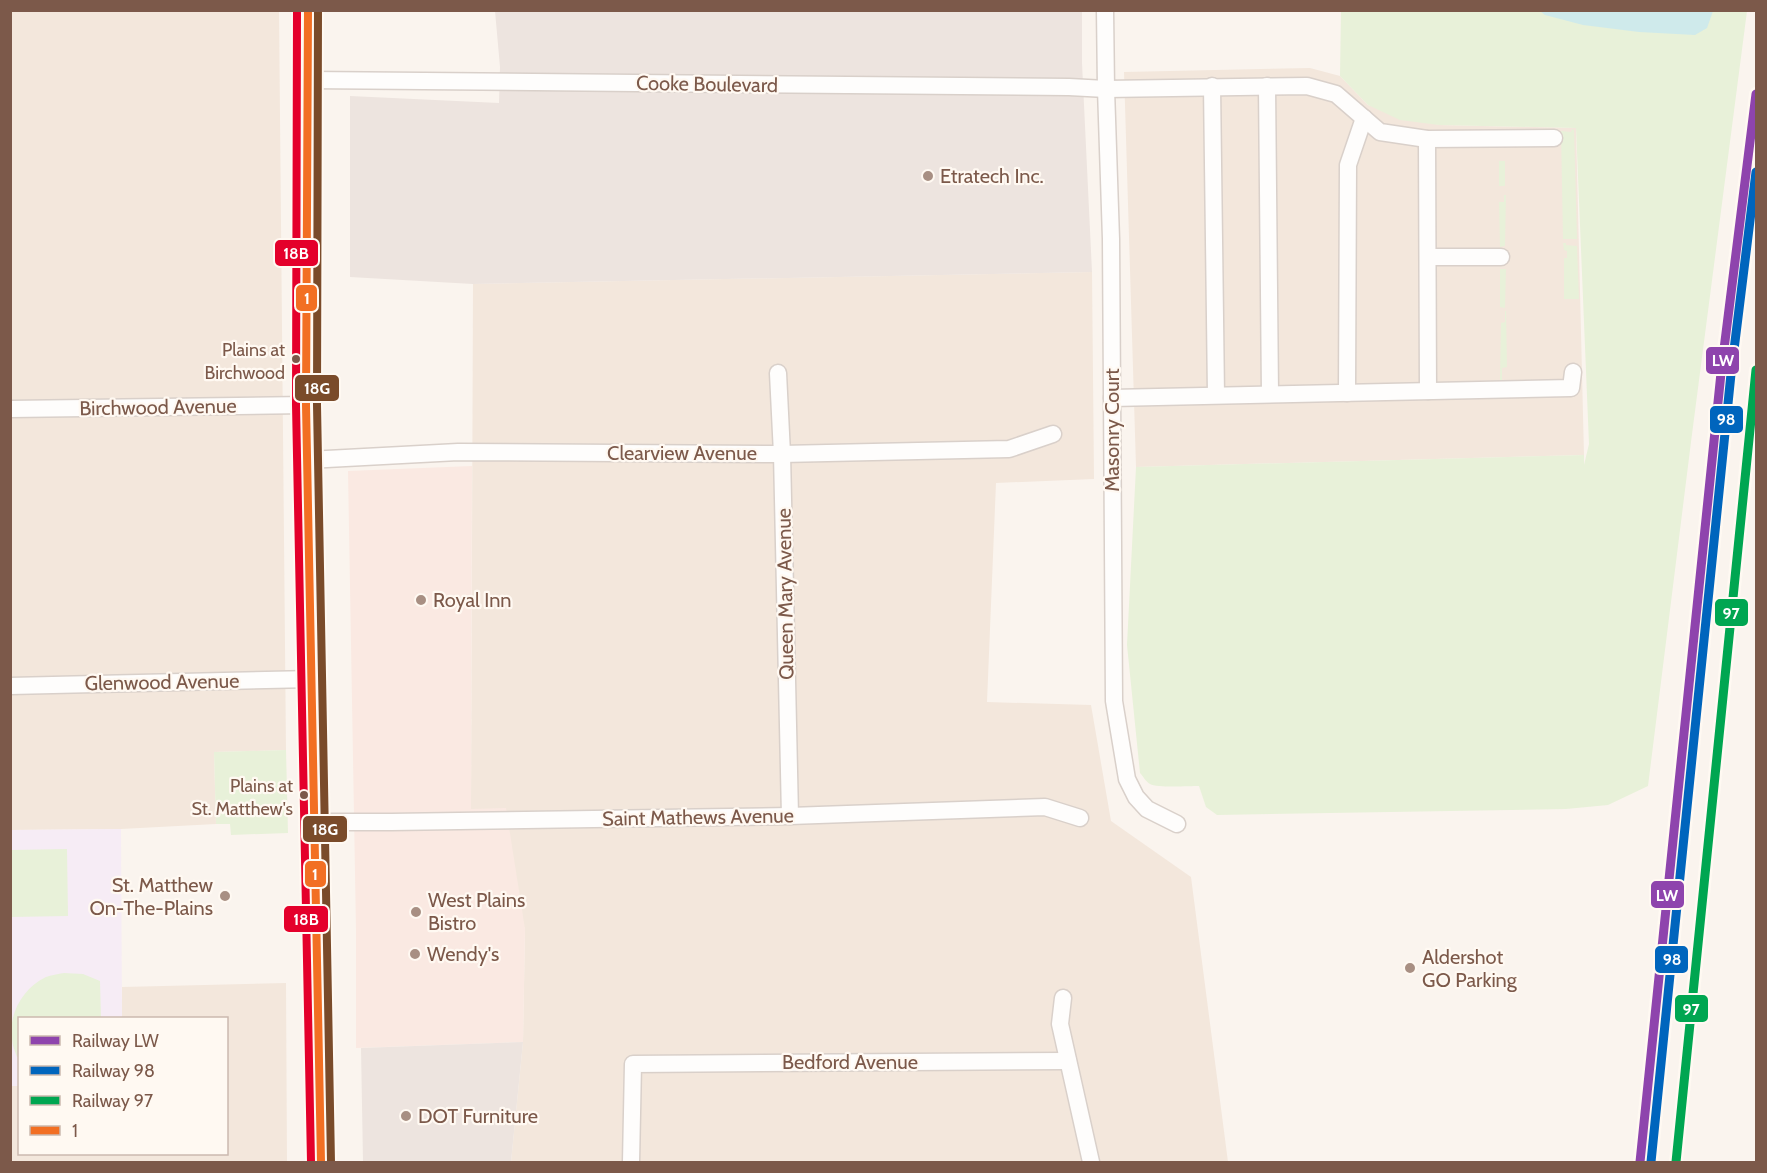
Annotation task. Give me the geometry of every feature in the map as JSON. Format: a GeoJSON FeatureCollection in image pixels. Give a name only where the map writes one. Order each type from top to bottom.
{"type":"FeatureCollection","features":[{"type":"Feature","properties":{"kind":"main road"},"geometry":{"type":"LineString","coordinates":[[308,10],[306,405],[321,1162]]}},
{"type":"Feature","properties":{"kind":"street","name":"Masonry Court"},"geometry":{"type":"LineString","coordinates":[[1106,10],[1111,239],[1114,701],[1127,779],[1136,797],[1147,810],[1177,824]]}},
{"type":"Feature","properties":{"kind":"street","name":"Cooke Boulevard"},"geometry":{"type":"LineString","coordinates":[[308,80],[1106,89],[1307,86],[1336,94],[1380,132],[1427,140],[1554,138]]}},
{"type":"Feature","properties":{"kind":"street"},"geometry":{"type":"LineString","coordinates":[[1212,86],[1216,395]]}},
{"type":"Feature","properties":{"kind":"street"},"geometry":{"type":"LineString","coordinates":[[1267,86],[1270,394]]}},
{"type":"Feature","properties":{"kind":"street"},"geometry":{"type":"LineString","coordinates":[[1347,393],[1348,165],[1364,118]]}},
{"type":"Feature","properties":{"kind":"street"},"geometry":{"type":"LineString","coordinates":[[1427,140],[1428,391]]}},
{"type":"Feature","properties":{"kind":"street"},"geometry":{"type":"LineString","coordinates":[[1428,257],[1501,257]]}},
{"type":"Feature","properties":{"kind":"street"},"geometry":{"type":"LineString","coordinates":[[1112,398],[1571,388],[1573,372]]}},
{"type":"Feature","properties":{"kind":"street","name":"Queen Mary Avenue"},"geometry":{"type":"LineString","coordinates":[[778,373],[782,454],[790,816]]}},
{"type":"Feature","properties":{"kind":"street","name":"Birchwood Avenue"},"geometry":{"type":"LineString","coordinates":[[10,408],[306,405]]}},
{"type":"Feature","properties":{"kind":"street","name":"Clearview Avenue"},"geometry":{"type":"LineString","coordinates":[[308,460],[458,452],[782,454],[1009,449],[1053,434]]}},
{"type":"Feature","properties":{"kind":"street","name":"Glenwood Avenue"},"geometry":{"type":"LineString","coordinates":[[10,686],[313,679]]}},
{"type":"Feature","properties":{"kind":"street","name":"Saint Mathews Avenue"},"geometry":{"type":"LineString","coordinates":[[315,822],[790,816],[1046,807],[1080,818]]}},
{"type":"Feature","properties":{"kind":"street"},"geometry":{"type":"LineString","coordinates":[[1063,998],[1060,1024],[1091,1162]]}},
{"type":"Feature","properties":{"kind":"street","name":"Bedford Avenue"},"geometry":{"type":"LineString","coordinates":[[632,1162],[633,1064],[1068,1060]]}},
{"type":"Feature","properties":{"kind":"shaded area"},"geometry":{"type":"Polygon","coordinates":[[[10,11],[279,11],[286,750],[214,752],[216,824],[121,829],[11,830],[10,11]]]}},
{"type":"Feature","properties":{"kind":"shaded area"},"geometry":{"type":"Polygon","coordinates":[[[495,11],[1082,11],[1082,63],[1092,272],[473,284],[350,277],[350,96],[499,103],[500,67],[495,11]]]}},
{"type":"Feature","properties":{"kind":"shaded area"},"geometry":{"type":"Polygon","coordinates":[[[1310,68],[1340,76],[1368,105],[1439,125],[1576,128],[1584,455],[1136,467],[1124,72],[1310,68]]]}},
{"type":"Feature","properties":{"kind":"shaded area"},"geometry":{"type":"Polygon","coordinates":[[[1092,272],[1094,479],[996,483],[987,702],[1091,705],[1111,821],[1191,877],[1228,1162],[511,1162],[523,1042],[525,929],[471,809],[473,284],[1092,272]]]}},
{"type":"Feature","properties":{"kind":"shaded area"},"geometry":{"type":"Polygon","coordinates":[[[472,466],[471,809],[506,808],[525,929],[523,1042],[356,1048],[348,471],[472,466]]]}},
{"type":"Feature","properties":{"kind":"shaded area"},"geometry":{"type":"Polygon","coordinates":[[[121,829],[122,1017],[18,1017],[18,1086],[10,1086],[10,830],[121,829]]]}},
{"type":"Feature","properties":{"kind":"shaded area"},"geometry":{"type":"Polygon","coordinates":[[[286,983],[287,1162],[11,1162],[11,1086],[18,1086],[18,1155],[228,1155],[228,1017],[122,1017],[122,987],[286,983]]]}},
{"type":"Feature","properties":{"kind":"shaded area"},"geometry":{"type":"Polygon","coordinates":[[[523,1042],[511,1162],[363,1162],[361,1048],[523,1042]]]}},
{"type":"Feature","properties":{"kind":"green space"},"geometry":{"type":"Polygon","coordinates":[[[1341,11],[1747,11],[1648,786],[1608,805],[1566,809],[1217,815],[1206,807],[1199,786],[1154,785],[1147,782],[1140,773],[1127,645],[1136,467],[1584,455],[1584,465],[1589,444],[1576,128],[1439,125],[1400,120],[1368,105],[1340,76],[1341,11]]]}},
{"type":"Feature","properties":{"kind":"green space"},"geometry":{"type":"Polygon","coordinates":[[[1572,129],[1574,130],[1577,239],[1563,239],[1561,131],[1571,132],[1572,129]]]}},
{"type":"Feature","properties":{"kind":"green space"},"geometry":{"type":"Polygon","coordinates":[[[1499,161],[1505,161],[1505,186],[1499,186],[1499,161]]]}},
{"type":"Feature","properties":{"kind":"green space"},"geometry":{"type":"Polygon","coordinates":[[[1504,195],[1506,195],[1505,246],[1500,247],[1499,202],[1504,202],[1504,195]]]}},
{"type":"Feature","properties":{"kind":"green space"},"geometry":{"type":"Polygon","coordinates":[[[1563,243],[1577,246],[1579,299],[1564,299],[1564,258],[1567,258],[1567,251],[1564,250],[1563,243]]]}},
{"type":"Feature","properties":{"kind":"green space"},"geometry":{"type":"Polygon","coordinates":[[[1500,269],[1506,269],[1505,308],[1500,307],[1500,269]]]}},
{"type":"Feature","properties":{"kind":"green space"},"geometry":{"type":"Polygon","coordinates":[[[1505,311],[1507,367],[1502,368],[1502,380],[1500,380],[1501,323],[1505,322],[1505,311]]]}},
{"type":"Feature","properties":{"kind":"green space"},"geometry":{"type":"Polygon","coordinates":[[[286,750],[288,833],[231,835],[230,824],[216,824],[214,752],[286,750]]]}},
{"type":"Feature","properties":{"kind":"green space"},"geometry":{"type":"Polygon","coordinates":[[[67,849],[68,916],[11,917],[11,850],[67,849]]]}},
{"type":"Feature","properties":{"kind":"green space"},"geometry":{"type":"Polygon","coordinates":[[[64,973],[83,974],[100,981],[101,1017],[18,1017],[17,1057],[12,1044],[11,1030],[15,1011],[30,988],[48,976],[64,973]]]}},
{"type":"Feature","properties":{"kind":"water"},"geometry":{"type":"Polygon","coordinates":[[[1713,10],[1707,28],[1695,35],[1639,32],[1583,25],[1545,15],[1540,11],[1713,10]]]}},
{"type":"Feature","properties":{"kind":"rail line","name":"LW"},"geometry":{"type":"LineString","coordinates":[[1640,1162],[1721,373],[1756,94]]}},
{"type":"Feature","properties":{"kind":"rail line","name":"98"},"geometry":{"type":"LineString","coordinates":[[1651,1162],[1731,374],[1756,172]]}},
{"type":"Feature","properties":{"kind":"rail line","name":"97"},"geometry":{"type":"LineString","coordinates":[[1676,1162],[1756,370]]}},
{"type":"Feature","properties":{"kind":"transit line","name":"18B"},"geometry":{"type":"LineString","coordinates":[[297,10],[296,405],[311,1162]]}},
{"type":"Feature","properties":{"kind":"transit line","name":"1"},"geometry":{"type":"LineString","coordinates":[[308,10],[306,405],[321,1162]]}},
{"type":"Feature","properties":{"kind":"transit line","name":"18G"},"geometry":{"type":"LineString","coordinates":[[318,10],[317,405],[331,1162]]}},
{"type":"Feature","properties":{"kind":"place","name":"Etratech Inc."},"geometry":{"type":"Point","coordinates":[928,176]}},
{"type":"Feature","properties":{"kind":"place","name":"Plains at Birchwood"},"geometry":{"type":"Point","coordinates":[296,359]}},
{"type":"Feature","properties":{"kind":"place","name":"Royal Inn"},"geometry":{"type":"Point","coordinates":[421,600]}},
{"type":"Feature","properties":{"kind":"place","name":"Plains at St. Matthew's"},"geometry":{"type":"Point","coordinates":[304,795]}},
{"type":"Feature","properties":{"kind":"place","name":"St. Matthew On-The-Plains"},"geometry":{"type":"Point","coordinates":[225,896]}},
{"type":"Feature","properties":{"kind":"place","name":"West Plains Bistro"},"geometry":{"type":"Point","coordinates":[416,912]}},
{"type":"Feature","properties":{"kind":"place","name":"Wendy's"},"geometry":{"type":"Point","coordinates":[415,954]}},
{"type":"Feature","properties":{"kind":"place","name":"Aldershot GO Parking"},"geometry":{"type":"Point","coordinates":[1410,968]}},
{"type":"Feature","properties":{"kind":"place","name":"DOT Furniture"},"geometry":{"type":"Point","coordinates":[406,1116]}}]}
